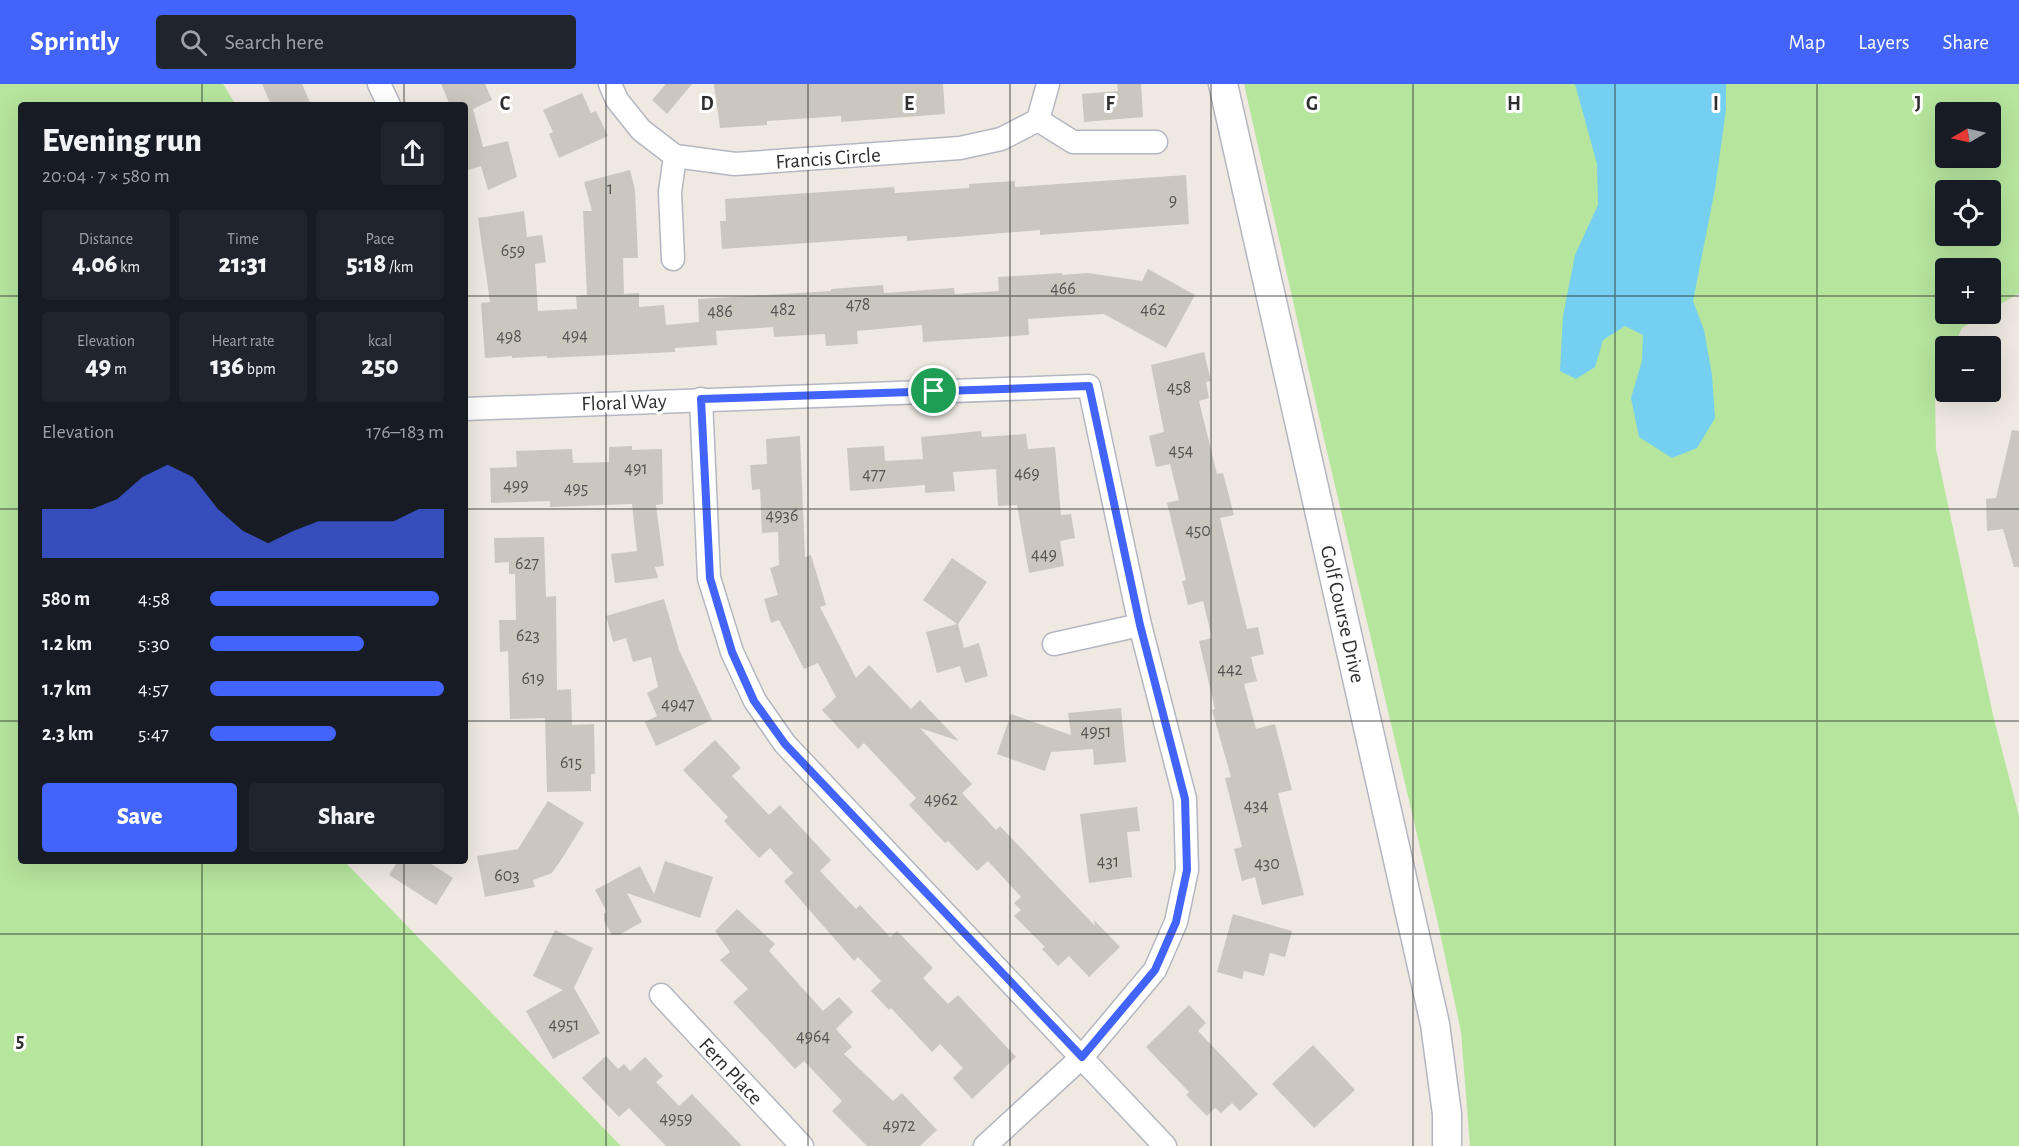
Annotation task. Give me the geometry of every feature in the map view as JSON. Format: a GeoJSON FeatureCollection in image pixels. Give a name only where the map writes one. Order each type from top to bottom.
{"type":"FeatureCollection","features":[{"type":"Feature","properties":{"kind":"street"},"geometry":{"type":"LineString","coordinates":[[379,84],[388,102]]}},
{"type":"Feature","properties":{"kind":"street","name":"Francis Circle"},"geometry":{"type":"LineString","coordinates":[[610,84],[617,100],[641,130],[675,156],[735,164],[960,148],[1001,139],[1038,120]]}},
{"type":"Feature","properties":{"kind":"street"},"geometry":{"type":"LineString","coordinates":[[1048,84],[1038,120],[1073,142],[1156,142]]}},
{"type":"Feature","properties":{"kind":"street","name":"Golf Course Drive"},"geometry":{"type":"LineString","coordinates":[[1223,84],[1435,1024],[1447,1114],[1447,1146]]}},
{"type":"Feature","properties":{"kind":"street"},"geometry":{"type":"LineString","coordinates":[[673,259],[670,192],[675,156]]}},
{"type":"Feature","properties":{"kind":"street","name":"Floral Way"},"geometry":{"type":"LineString","coordinates":[[468,409],[1089,386],[1140,625],[1185,799],[1187,870],[1176,922],[1155,970],[1082,1057],[985,1146]]}},
{"type":"Feature","properties":{"kind":"street"},"geometry":{"type":"LineString","coordinates":[[701,399],[710,578],[732,652],[754,701],[785,744],[1165,1146]]}},
{"type":"Feature","properties":{"kind":"street"},"geometry":{"type":"LineString","coordinates":[[1054,644],[1140,625]]}},
{"type":"Feature","properties":{"kind":"street","name":"Fern Place"},"geometry":{"type":"LineString","coordinates":[[661,995],[802,1146]]}},
{"type":"Feature","properties":{"kind":"green space"},"geometry":{"type":"Polygon","coordinates":[[[0,84],[223,84],[234,102],[18,102],[18,864],[347,864],[621,1146],[0,1146],[0,84]]]}},
{"type":"Feature","properties":{"kind":"green space"},"geometry":{"type":"Polygon","coordinates":[[[1244,84],[2019,84],[2019,293],[2001,304],[2001,258],[1935,258],[1935,324],[1969,324],[1962,328],[1958,336],[1935,336],[1935,402],[1936,449],[1993,715],[2019,816],[2019,1146],[1470,1146],[1461,1032],[1439,928],[1325,443],[1244,84]]]}},
{"type":"Feature","properties":{"kind":"water"},"geometry":{"type":"Polygon","coordinates":[[[1575,84],[1726,84],[1726,109],[1715,189],[1693,301],[1704,330],[1712,375],[1715,418],[1697,448],[1672,458],[1639,437],[1631,398],[1642,361],[1643,335],[1625,326],[1603,340],[1595,367],[1576,379],[1560,371],[1563,316],[1575,255],[1598,205],[1597,164],[1575,84]]]}},
{"type":"Feature","properties":{"kind":"building"},"geometry":{"type":"Polygon","coordinates":[[[262,84],[302,84],[310,102],[270,102],[262,84]]]}},
{"type":"Feature","properties":{"kind":"building"},"geometry":{"type":"Polygon","coordinates":[[[441,84],[485,84],[492,100],[473,109],[483,147],[508,141],[517,177],[488,190],[481,166],[468,170],[468,102],[449,102],[441,84]]]}},
{"type":"Feature","properties":{"kind":"building"},"geometry":{"type":"Polygon","coordinates":[[[666,84],[692,84],[667,114],[652,100],[666,84]]]}},
{"type":"Feature","properties":{"kind":"building"},"geometry":{"type":"Polygon","coordinates":[[[714,84],[943,84],[945,114],[841,122],[841,116],[767,121],[767,125],[720,128],[714,84]]]}},
{"type":"Feature","properties":{"kind":"building"},"geometry":{"type":"Polygon","coordinates":[[[1117,84],[1141,84],[1143,117],[1084,122],[1082,94],[1118,91],[1117,84]]]}},
{"type":"Feature","properties":{"kind":"building"},"geometry":{"type":"Polygon","coordinates":[[[582,93],[591,113],[596,111],[608,136],[559,158],[549,134],[553,132],[543,110],[582,93]]]}},
{"type":"Feature","properties":{"kind":"building"},"geometry":{"type":"Polygon","coordinates":[[[630,170],[635,190],[638,258],[623,258],[624,294],[639,293],[639,307],[664,305],[666,325],[699,322],[698,299],[831,291],[831,289],[883,285],[884,293],[954,288],[955,294],[999,291],[998,277],[1062,273],[1062,275],[1088,273],[1142,281],[1148,269],[1195,295],[1166,348],[1104,314],[1028,319],[1029,335],[923,342],[922,325],[857,331],[858,344],[826,346],[825,334],[774,337],[773,327],[716,331],[717,345],[675,348],[675,352],[547,358],[547,356],[512,358],[512,356],[485,358],[481,303],[490,302],[478,218],[524,211],[527,237],[542,235],[546,262],[535,264],[538,311],[577,309],[576,296],[587,295],[583,211],[592,211],[584,182],[630,170]]]}},
{"type":"Feature","properties":{"kind":"building"},"geometry":{"type":"Polygon","coordinates":[[[1186,175],[1189,224],[1040,235],[1040,230],[907,241],[907,236],[722,249],[720,221],[726,221],[725,199],[894,187],[895,193],[969,188],[969,184],[1015,181],[1015,187],[1186,175]]]}},
{"type":"Feature","properties":{"kind":"building"},"geometry":{"type":"Polygon","coordinates":[[[1204,352],[1211,381],[1206,382],[1209,398],[1199,401],[1217,474],[1223,473],[1234,515],[1220,518],[1247,629],[1258,627],[1264,654],[1251,657],[1257,681],[1244,684],[1256,729],[1275,724],[1292,790],[1278,793],[1304,895],[1262,905],[1255,877],[1242,881],[1234,849],[1242,847],[1225,778],[1231,777],[1212,710],[1215,709],[1199,641],[1212,638],[1203,601],[1188,605],[1182,581],[1186,580],[1167,503],[1179,500],[1170,464],[1156,467],[1149,436],[1164,432],[1151,365],[1204,352]]]}},
{"type":"Feature","properties":{"kind":"building"},"geometry":{"type":"Polygon","coordinates":[[[2012,430],[2019,431],[2019,567],[2014,567],[2003,529],[1987,531],[1986,499],[1996,498],[2012,430]]]}},
{"type":"Feature","properties":{"kind":"building"},"geometry":{"type":"Polygon","coordinates":[[[981,431],[982,437],[1026,434],[1028,449],[1055,447],[1061,515],[1071,514],[1075,538],[1060,541],[1064,566],[1029,573],[1017,505],[998,506],[996,469],[953,472],[955,491],[925,493],[925,485],[850,491],[847,448],[884,446],[885,461],[923,459],[921,437],[981,431]]]}},
{"type":"Feature","properties":{"kind":"building"},"geometry":{"type":"Polygon","coordinates":[[[800,436],[805,557],[811,555],[826,605],[820,607],[856,678],[869,665],[911,709],[920,700],[959,741],[920,728],[972,784],[962,793],[996,830],[1000,826],[1095,926],[1094,920],[1120,947],[1089,977],[1069,956],[1058,966],[1042,949],[1045,947],[1014,916],[1021,910],[1014,903],[1021,897],[988,861],[977,871],[948,841],[945,843],[909,805],[916,798],[864,743],[858,749],[822,710],[836,697],[818,663],[804,669],[779,620],[771,623],[764,599],[778,595],[770,568],[779,565],[778,532],[762,533],[760,489],[752,490],[750,465],[767,464],[766,439],[800,436]]]}},
{"type":"Feature","properties":{"kind":"building"},"geometry":{"type":"Polygon","coordinates":[[[632,446],[632,450],[662,449],[663,504],[656,505],[664,566],[655,567],[658,578],[615,583],[611,554],[637,551],[632,504],[550,507],[550,501],[491,503],[490,468],[517,467],[516,451],[572,449],[573,463],[609,462],[609,447],[632,446]]]}},
{"type":"Feature","properties":{"kind":"building"},"geometry":{"type":"Polygon","coordinates":[[[544,537],[546,597],[556,596],[557,690],[571,689],[572,725],[594,724],[595,774],[591,774],[591,791],[547,792],[545,718],[510,719],[508,651],[500,652],[499,620],[516,620],[515,574],[509,574],[509,562],[495,563],[494,538],[544,537]]]}},
{"type":"Feature","properties":{"kind":"building"},"geometry":{"type":"Polygon","coordinates":[[[952,558],[987,582],[958,624],[964,648],[979,643],[988,676],[965,683],[960,666],[937,673],[926,632],[957,624],[923,600],[952,558]]]}},
{"type":"Feature","properties":{"kind":"building"},"geometry":{"type":"Polygon","coordinates":[[[664,599],[679,650],[712,720],[656,746],[645,722],[657,716],[647,693],[658,687],[651,657],[633,662],[626,638],[613,642],[606,616],[664,599]]]}},
{"type":"Feature","properties":{"kind":"building"},"geometry":{"type":"Polygon","coordinates":[[[1121,708],[1126,762],[1094,765],[1093,749],[1051,752],[1045,771],[997,754],[1011,714],[1071,735],[1068,713],[1121,708]]]}},
{"type":"Feature","properties":{"kind":"building"},"geometry":{"type":"Polygon","coordinates":[[[715,740],[741,768],[732,776],[769,815],[780,805],[831,860],[820,871],[856,909],[860,905],[890,937],[897,931],[933,968],[923,978],[948,1004],[958,995],[1016,1057],[972,1099],[953,1078],[963,1068],[940,1044],[932,1052],[891,1008],[889,1010],[871,991],[881,981],[858,957],[854,961],[784,881],[793,873],[770,848],[759,858],[724,821],[728,817],[683,770],[715,740]]]}},
{"type":"Feature","properties":{"kind":"building"},"geometry":{"type":"Polygon","coordinates":[[[548,801],[584,823],[563,857],[552,873],[533,880],[535,887],[485,897],[477,856],[518,849],[548,801]]]}},
{"type":"Feature","properties":{"kind":"building"},"geometry":{"type":"Polygon","coordinates":[[[1137,807],[1140,831],[1127,832],[1132,877],[1089,883],[1080,814],[1137,807]]]}},
{"type":"Feature","properties":{"kind":"building"},"geometry":{"type":"Polygon","coordinates":[[[665,861],[713,877],[700,918],[627,893],[642,922],[619,935],[612,935],[604,921],[604,913],[607,912],[595,890],[640,866],[654,894],[665,861]]]}},
{"type":"Feature","properties":{"kind":"building"},"geometry":{"type":"Polygon","coordinates":[[[396,864],[432,864],[453,878],[436,905],[389,875],[396,864]]]}},
{"type":"Feature","properties":{"kind":"building"},"geometry":{"type":"Polygon","coordinates":[[[737,909],[775,944],[769,951],[823,1011],[839,997],[853,1012],[836,1029],[852,1047],[844,1054],[893,1101],[902,1093],[937,1130],[920,1146],[867,1146],[832,1111],[842,1101],[804,1061],[795,1069],[733,1002],[748,989],[720,960],[730,952],[715,931],[737,909]]]}},
{"type":"Feature","properties":{"kind":"building"},"geometry":{"type":"Polygon","coordinates":[[[1233,914],[1292,931],[1285,957],[1270,953],[1264,976],[1244,971],[1242,979],[1217,972],[1233,914]]]}},
{"type":"Feature","properties":{"kind":"building"},"geometry":{"type":"Polygon","coordinates":[[[555,930],[593,948],[574,988],[600,1033],[553,1059],[526,1011],[563,990],[533,976],[555,930]]]}},
{"type":"Feature","properties":{"kind":"building"},"geometry":{"type":"Polygon","coordinates":[[[1189,1005],[1206,1023],[1198,1031],[1258,1094],[1240,1111],[1232,1103],[1221,1113],[1215,1108],[1207,1116],[1186,1095],[1189,1092],[1146,1047],[1189,1005]]]}},
{"type":"Feature","properties":{"kind":"building"},"geometry":{"type":"Polygon","coordinates":[[[1313,1045],[1355,1090],[1314,1128],[1272,1084],[1313,1045]]]}},
{"type":"Feature","properties":{"kind":"building"},"geometry":{"type":"Polygon","coordinates":[[[606,1056],[618,1069],[624,1064],[630,1071],[645,1057],[663,1076],[656,1082],[679,1106],[692,1094],[742,1146],[666,1146],[629,1108],[619,1117],[582,1078],[606,1056]]]}},
{"type":"Feature","properties":{"kind":"route"},"geometry":{"type":"LineString","coordinates":[[1089,386],[1140,625],[1185,799],[1187,870],[1176,922],[1155,970],[1082,1057],[1056,1033],[785,744],[754,701],[732,652],[710,578],[701,399],[934,391],[1089,386]]}}]}
